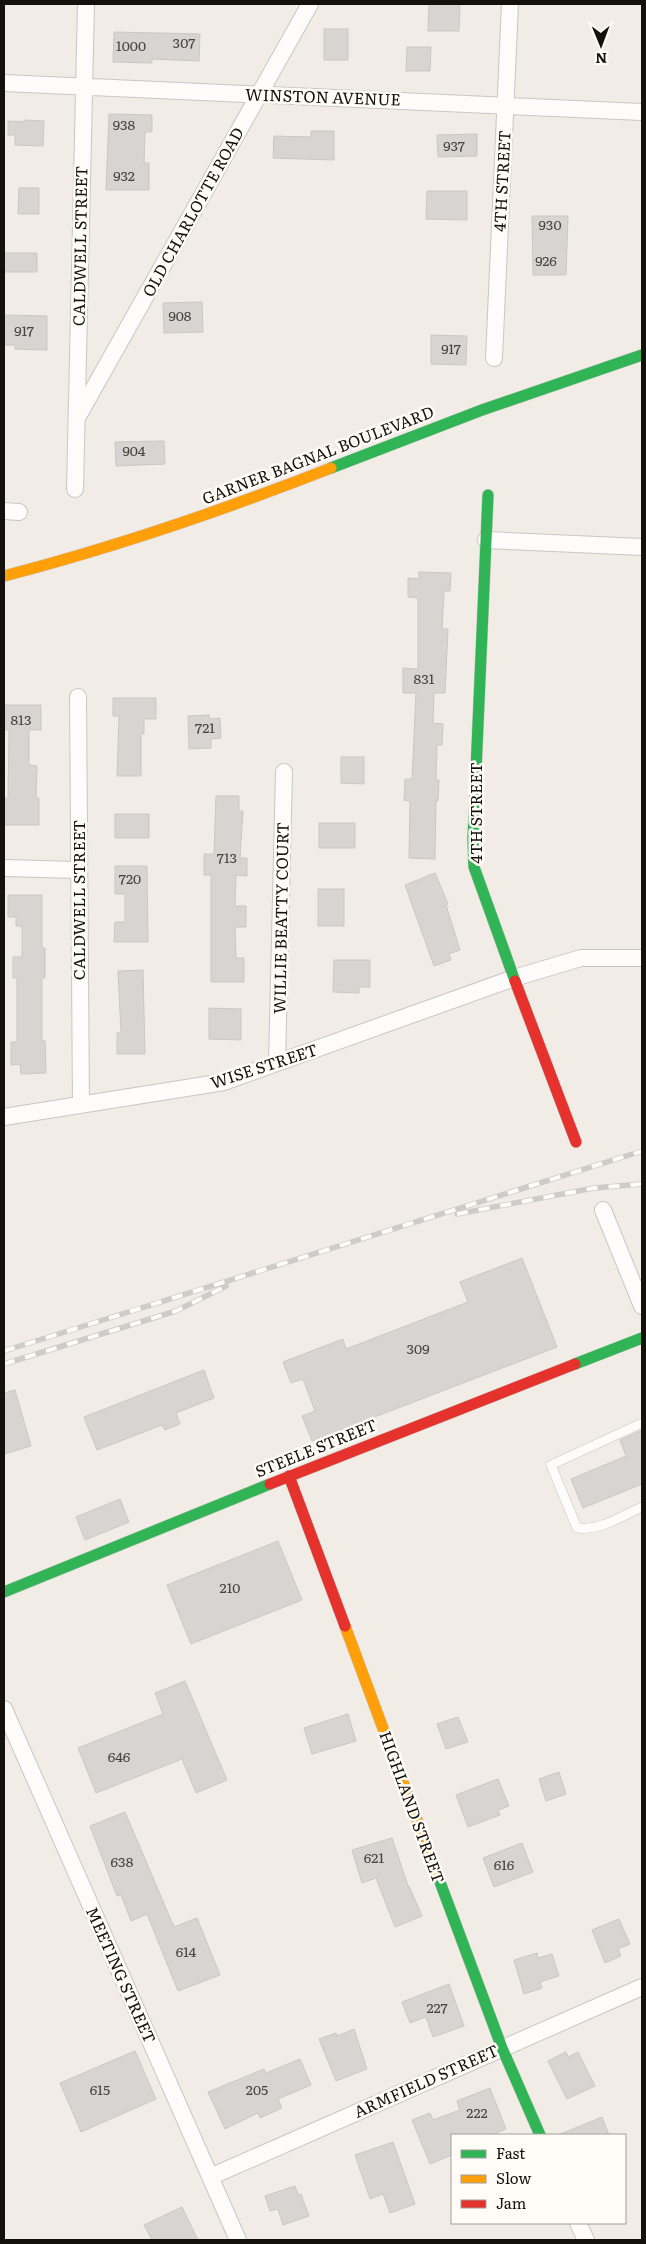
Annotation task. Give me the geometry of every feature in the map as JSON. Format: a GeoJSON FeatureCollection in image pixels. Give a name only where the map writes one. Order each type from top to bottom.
{"type":"FeatureCollection","features":[{"type":"Feature","properties":{"kind":"main road","name":"GARNER BAGNAL BOULEVARD"},"geometry":{"type":"LineString","coordinates":[[4,576],[128,542],[234,505],[531,392],[642,356]]}},
{"type":"Feature","properties":{"kind":"main road","name":"4TH STREET"},"geometry":{"type":"LineString","coordinates":[[488,495],[473,829],[474,857],[482,893],[576,1142]]}},
{"type":"Feature","properties":{"kind":"main road","name":"STEELE STREET"},"geometry":{"type":"LineString","coordinates":[[4,1592],[290,1476],[642,1338]]}},
{"type":"Feature","properties":{"kind":"main road","name":"HIGHLAND STREET"},"geometry":{"type":"LineString","coordinates":[[290,1476],[502,2048],[540,2134]]}},
{"type":"Feature","properties":{"kind":"street","name":"CALDWELL STREET"},"geometry":{"type":"LineString","coordinates":[[75,489],[86,4]]}},
{"type":"Feature","properties":{"kind":"street","name":"OLD CHARLOTTE ROAD"},"geometry":{"type":"LineString","coordinates":[[76,420],[310,4]]}},
{"type":"Feature","properties":{"kind":"street","name":"4TH STREET"},"geometry":{"type":"LineString","coordinates":[[494,358],[510,4]]}},
{"type":"Feature","properties":{"kind":"street","name":"WINSTON AVENUE"},"geometry":{"type":"LineString","coordinates":[[4,83],[642,112]]}},
{"type":"Feature","properties":{"kind":"street"},"geometry":{"type":"LineString","coordinates":[[486,540],[642,547]]}},
{"type":"Feature","properties":{"kind":"street","name":"CALDWELL STREET"},"geometry":{"type":"LineString","coordinates":[[78,697],[81,1104]]}},
{"type":"Feature","properties":{"kind":"street","name":"WILLIE BEATTY COURT"},"geometry":{"type":"LineString","coordinates":[[277,1063],[284,772]]}},
{"type":"Feature","properties":{"kind":"street"},"geometry":{"type":"LineString","coordinates":[[4,868],[78,870]]}},
{"type":"Feature","properties":{"kind":"street","name":"WISE STREET"},"geometry":{"type":"LineString","coordinates":[[4,1117],[224,1082],[514,978],[581,958],[642,958]]}},
{"type":"Feature","properties":{"kind":"street"},"geometry":{"type":"LineString","coordinates":[[603,1210],[642,1306]]}},
{"type":"Feature","properties":{"kind":"street","name":"MEETING STREET"},"geometry":{"type":"LineString","coordinates":[[4,1709],[238,2240]]}},
{"type":"Feature","properties":{"kind":"street","name":"ARMFIELD STREET"},"geometry":{"type":"LineString","coordinates":[[210,2177],[642,1987]]}},
{"type":"Feature","properties":{"kind":"street"},"geometry":{"type":"LineString","coordinates":[[578,2224],[586,2240]]}},
{"type":"Feature","properties":{"kind":"lane"},"geometry":{"type":"LineString","coordinates":[[642,1423],[551,1465],[577,1528],[587,1529],[600,1526],[642,1507]]}},
{"type":"Feature","properties":{"kind":"building"},"geometry":{"type":"Polygon","coordinates":[[[429,4],[460,4],[459,31],[428,31],[429,4]]]}},
{"type":"Feature","properties":{"kind":"building"},"geometry":{"type":"Polygon","coordinates":[[[324,29],[348,29],[348,60],[324,60],[324,29]]]}},
{"type":"Feature","properties":{"kind":"building"},"geometry":{"type":"Polygon","coordinates":[[[114,32],[200,34],[199,61],[152,59],[152,63],[113,62],[114,32]]]}},
{"type":"Feature","properties":{"kind":"building"},"geometry":{"type":"Polygon","coordinates":[[[407,47],[431,47],[430,71],[406,71],[407,47]]]}},
{"type":"Feature","properties":{"kind":"building"},"geometry":{"type":"Polygon","coordinates":[[[109,114],[152,115],[152,132],[145,132],[144,163],[149,163],[149,190],[106,190],[109,114]]]}},
{"type":"Feature","properties":{"kind":"building"},"geometry":{"type":"Polygon","coordinates":[[[24,120],[44,121],[43,146],[15,145],[15,135],[8,135],[8,121],[24,122],[24,120]]]}},
{"type":"Feature","properties":{"kind":"building"},"geometry":{"type":"Polygon","coordinates":[[[311,131],[334,131],[334,160],[273,158],[274,136],[311,137],[311,131]]]}},
{"type":"Feature","properties":{"kind":"building"},"geometry":{"type":"Polygon","coordinates":[[[477,134],[477,156],[438,157],[437,135],[477,134]]]}},
{"type":"Feature","properties":{"kind":"building"},"geometry":{"type":"Polygon","coordinates":[[[19,188],[39,188],[39,214],[18,214],[19,188]]]}},
{"type":"Feature","properties":{"kind":"building"},"geometry":{"type":"Polygon","coordinates":[[[427,191],[467,191],[467,220],[426,219],[427,191]]]}},
{"type":"Feature","properties":{"kind":"building"},"geometry":{"type":"Polygon","coordinates":[[[532,216],[568,216],[566,275],[533,275],[532,216]]]}},
{"type":"Feature","properties":{"kind":"building"},"geometry":{"type":"Polygon","coordinates":[[[4,253],[37,253],[37,272],[4,272],[4,253]]]}},
{"type":"Feature","properties":{"kind":"building"},"geometry":{"type":"Polygon","coordinates":[[[202,302],[203,332],[164,333],[163,303],[202,302]]]}},
{"type":"Feature","properties":{"kind":"building"},"geometry":{"type":"Polygon","coordinates":[[[4,315],[47,316],[47,350],[15,349],[15,345],[4,345],[4,315]]]}},
{"type":"Feature","properties":{"kind":"building"},"geometry":{"type":"Polygon","coordinates":[[[431,335],[467,336],[466,365],[431,364],[431,335]]]}},
{"type":"Feature","properties":{"kind":"building"},"geometry":{"type":"Polygon","coordinates":[[[164,441],[165,464],[116,466],[115,442],[164,441]]]}},
{"type":"Feature","properties":{"kind":"building"},"geometry":{"type":"Polygon","coordinates":[[[419,572],[451,573],[450,591],[444,591],[442,629],[448,629],[445,693],[434,693],[433,723],[443,724],[442,745],[437,745],[436,780],[439,780],[438,801],[436,801],[435,859],[409,858],[410,801],[404,800],[405,779],[412,779],[416,693],[403,693],[403,668],[418,669],[418,598],[408,597],[408,578],[419,579],[419,572]]]}},
{"type":"Feature","properties":{"kind":"building"},"geometry":{"type":"Polygon","coordinates":[[[113,698],[156,698],[156,719],[144,719],[144,734],[141,734],[141,776],[117,776],[119,716],[113,716],[113,698]]]}},
{"type":"Feature","properties":{"kind":"building"},"geometry":{"type":"Polygon","coordinates":[[[5,705],[41,705],[41,730],[29,730],[29,765],[37,766],[36,798],[39,798],[39,825],[4,825],[4,798],[8,798],[9,730],[5,730],[5,705]]]}},
{"type":"Feature","properties":{"kind":"building"},"geometry":{"type":"Polygon","coordinates":[[[209,715],[210,719],[220,718],[221,738],[211,739],[211,748],[189,749],[188,716],[209,715]]]}},
{"type":"Feature","properties":{"kind":"building"},"geometry":{"type":"Polygon","coordinates":[[[341,757],[364,757],[364,784],[341,783],[341,757]]]}},
{"type":"Feature","properties":{"kind":"building"},"geometry":{"type":"Polygon","coordinates":[[[216,796],[239,796],[239,811],[243,811],[240,858],[247,858],[247,876],[236,875],[235,906],[246,906],[246,927],[235,927],[236,958],[244,958],[244,982],[211,982],[211,875],[204,875],[204,854],[214,854],[216,796]]]}},
{"type":"Feature","properties":{"kind":"building"},"geometry":{"type":"Polygon","coordinates":[[[115,814],[149,814],[149,838],[115,838],[115,814]]]}},
{"type":"Feature","properties":{"kind":"building"},"geometry":{"type":"Polygon","coordinates":[[[319,823],[355,823],[355,848],[319,848],[319,823]]]}},
{"type":"Feature","properties":{"kind":"building"},"geometry":{"type":"Polygon","coordinates":[[[115,866],[147,866],[148,942],[114,942],[115,922],[125,922],[125,894],[115,894],[115,866]]]}},
{"type":"Feature","properties":{"kind":"building"},"geometry":{"type":"Polygon","coordinates":[[[435,873],[448,904],[446,905],[460,950],[449,954],[451,960],[434,966],[405,885],[435,873]]]}},
{"type":"Feature","properties":{"kind":"building"},"geometry":{"type":"Polygon","coordinates":[[[318,889],[344,889],[344,926],[318,926],[318,889]]]}},
{"type":"Feature","properties":{"kind":"building"},"geometry":{"type":"Polygon","coordinates":[[[8,895],[42,895],[42,948],[45,948],[45,978],[42,978],[42,1041],[45,1041],[46,1073],[21,1074],[20,1064],[11,1065],[11,1042],[17,1042],[17,978],[13,978],[13,957],[22,957],[22,926],[16,926],[16,917],[8,917],[8,895]]]}},
{"type":"Feature","properties":{"kind":"building"},"geometry":{"type":"Polygon","coordinates":[[[334,960],[370,960],[370,987],[359,987],[359,993],[333,992],[334,960]]]}},
{"type":"Feature","properties":{"kind":"building"},"geometry":{"type":"Polygon","coordinates":[[[143,970],[145,1054],[117,1054],[117,1033],[121,1033],[118,971],[143,970]]]}},
{"type":"Feature","properties":{"kind":"building"},"geometry":{"type":"Polygon","coordinates":[[[209,1008],[241,1009],[241,1040],[209,1039],[209,1008]]]}},
{"type":"Feature","properties":{"kind":"building"},"geometry":{"type":"Polygon","coordinates":[[[522,1258],[557,1347],[312,1441],[302,1416],[315,1411],[303,1379],[291,1383],[283,1362],[343,1339],[346,1349],[468,1302],[460,1282],[522,1258]]]}},
{"type":"Feature","properties":{"kind":"building"},"geometry":{"type":"Polygon","coordinates":[[[204,1370],[214,1398],[176,1413],[180,1424],[165,1430],[162,1425],[97,1450],[84,1417],[204,1370]]]}},
{"type":"Feature","properties":{"kind":"building"},"geometry":{"type":"Polygon","coordinates":[[[15,1390],[31,1446],[4,1454],[4,1393],[15,1390]]]}},
{"type":"Feature","properties":{"kind":"building"},"geometry":{"type":"Polygon","coordinates":[[[642,1430],[642,1484],[583,1508],[571,1479],[626,1456],[620,1440],[642,1430]]]}},
{"type":"Feature","properties":{"kind":"building"},"geometry":{"type":"Polygon","coordinates":[[[120,1499],[129,1522],[85,1540],[76,1517],[120,1499]]]}},
{"type":"Feature","properties":{"kind":"building"},"geometry":{"type":"Polygon","coordinates":[[[278,1541],[302,1600],[191,1644],[167,1585],[278,1541]]]}},
{"type":"Feature","properties":{"kind":"building"},"geometry":{"type":"Polygon","coordinates":[[[185,1681],[227,1780],[196,1793],[182,1759],[96,1793],[78,1748],[163,1714],[155,1693],[185,1681]]]}},
{"type":"Feature","properties":{"kind":"building"},"geometry":{"type":"Polygon","coordinates":[[[348,1714],[356,1741],[312,1754],[304,1728],[348,1714]]]}},
{"type":"Feature","properties":{"kind":"building"},"geometry":{"type":"Polygon","coordinates":[[[458,1717],[468,1742],[446,1749],[437,1724],[458,1717]]]}},
{"type":"Feature","properties":{"kind":"building"},"geometry":{"type":"Polygon","coordinates":[[[559,1772],[566,1794],[546,1801],[539,1779],[559,1772]]]}},
{"type":"Feature","properties":{"kind":"building"},"geometry":{"type":"Polygon","coordinates":[[[498,1779],[509,1806],[498,1810],[500,1815],[468,1827],[456,1795],[498,1779]]]}},
{"type":"Feature","properties":{"kind":"building"},"geometry":{"type":"Polygon","coordinates":[[[125,1812],[174,1927],[197,1918],[220,1975],[178,1991],[147,1914],[131,1921],[121,1895],[117,1896],[90,1826],[125,1812]]]}},
{"type":"Feature","properties":{"kind":"building"},"geometry":{"type":"Polygon","coordinates":[[[392,1838],[408,1886],[422,1916],[395,1927],[376,1878],[362,1883],[352,1850],[392,1838]]]}},
{"type":"Feature","properties":{"kind":"building"},"geometry":{"type":"Polygon","coordinates":[[[522,1843],[533,1872],[494,1887],[483,1858],[522,1843]]]}},
{"type":"Feature","properties":{"kind":"building"},"geometry":{"type":"Polygon","coordinates":[[[619,1919],[630,1944],[618,1949],[621,1956],[605,1963],[592,1930],[619,1919]]]}},
{"type":"Feature","properties":{"kind":"building"},"geometry":{"type":"Polygon","coordinates":[[[537,1953],[538,1958],[552,1954],[559,1976],[540,1982],[542,1988],[524,1994],[514,1960],[537,1953]]]}},
{"type":"Feature","properties":{"kind":"building"},"geometry":{"type":"Polygon","coordinates":[[[449,1984],[464,2026],[433,2037],[426,2017],[410,2023],[402,2002],[449,1984]]]}},
{"type":"Feature","properties":{"kind":"building"},"geometry":{"type":"Polygon","coordinates":[[[354,2029],[367,2069],[336,2081],[319,2039],[336,2033],[337,2036],[354,2029]]]}},
{"type":"Feature","properties":{"kind":"building"},"geometry":{"type":"Polygon","coordinates":[[[135,2051],[156,2099],[81,2132],[60,2083],[135,2051]]]}},
{"type":"Feature","properties":{"kind":"building"},"geometry":{"type":"Polygon","coordinates":[[[566,2052],[568,2057],[578,2052],[595,2086],[567,2099],[548,2061],[566,2052]]]}},
{"type":"Feature","properties":{"kind":"building"},"geometry":{"type":"Polygon","coordinates":[[[300,2059],[311,2085],[278,2099],[282,2108],[260,2118],[258,2113],[225,2129],[208,2092],[264,2069],[266,2073],[300,2059]]]}},
{"type":"Feature","properties":{"kind":"building"},"geometry":{"type":"Polygon","coordinates":[[[490,2088],[506,2129],[494,2134],[451,2134],[451,2155],[430,2164],[412,2120],[430,2113],[433,2120],[460,2110],[457,2101],[490,2088]]]}},
{"type":"Feature","properties":{"kind":"building"},"geometry":{"type":"Polygon","coordinates":[[[602,2117],[609,2134],[560,2134],[602,2117]]]}},
{"type":"Feature","properties":{"kind":"building"},"geometry":{"type":"Polygon","coordinates":[[[393,2142],[415,2204],[390,2213],[383,2194],[370,2199],[355,2155],[393,2142]]]}},
{"type":"Feature","properties":{"kind":"building"},"geometry":{"type":"Polygon","coordinates":[[[295,2186],[298,2195],[301,2194],[309,2216],[283,2225],[278,2209],[270,2211],[265,2196],[295,2186]]]}},
{"type":"Feature","properties":{"kind":"building"},"geometry":{"type":"Polygon","coordinates":[[[182,2207],[198,2240],[152,2240],[144,2225],[182,2207]]]}},
{"type":"Feature","properties":{"kind":"railway"},"geometry":{"type":"LineString","coordinates":[[4,1351],[642,1151]]}},
{"type":"Feature","properties":{"kind":"railway"},"geometry":{"type":"LineString","coordinates":[[457,1214],[594,1188],[642,1184]]}},
{"type":"Feature","properties":{"kind":"railway"},"geometry":{"type":"LineString","coordinates":[[4,1364],[176,1311],[226,1286]]}},
{"type":"Feature","properties":{"kind":"traffic: fast"},"geometry":{"type":"LineString","coordinates":[[331,468],[482,410],[642,355]]}},
{"type":"Feature","properties":{"kind":"traffic: fast"},"geometry":{"type":"LineString","coordinates":[[488,495],[473,839],[474,867],[515,981]]}},
{"type":"Feature","properties":{"kind":"traffic: fast"},"geometry":{"type":"LineString","coordinates":[[575,1364],[642,1338]]}},
{"type":"Feature","properties":{"kind":"traffic: fast"},"geometry":{"type":"LineString","coordinates":[[4,1592],[270,1484]]}},
{"type":"Feature","properties":{"kind":"traffic: fast"},"geometry":{"type":"LineString","coordinates":[[437,1874],[502,2048],[540,2134]]}},
{"type":"Feature","properties":{"kind":"traffic: slow"},"geometry":{"type":"LineString","coordinates":[[4,576],[87,553],[169,527],[251,499],[331,468]]}},
{"type":"Feature","properties":{"kind":"traffic: slow"},"geometry":{"type":"LineString","coordinates":[[345,1626],[437,1874]]}},
{"type":"Feature","properties":{"kind":"traffic: jam"},"geometry":{"type":"LineString","coordinates":[[515,981],[576,1142]]}},
{"type":"Feature","properties":{"kind":"traffic: jam"},"geometry":{"type":"LineString","coordinates":[[270,1484],[575,1364]]}},
{"type":"Feature","properties":{"kind":"traffic: jam"},"geometry":{"type":"LineString","coordinates":[[289,1476],[345,1626]]}}]}
